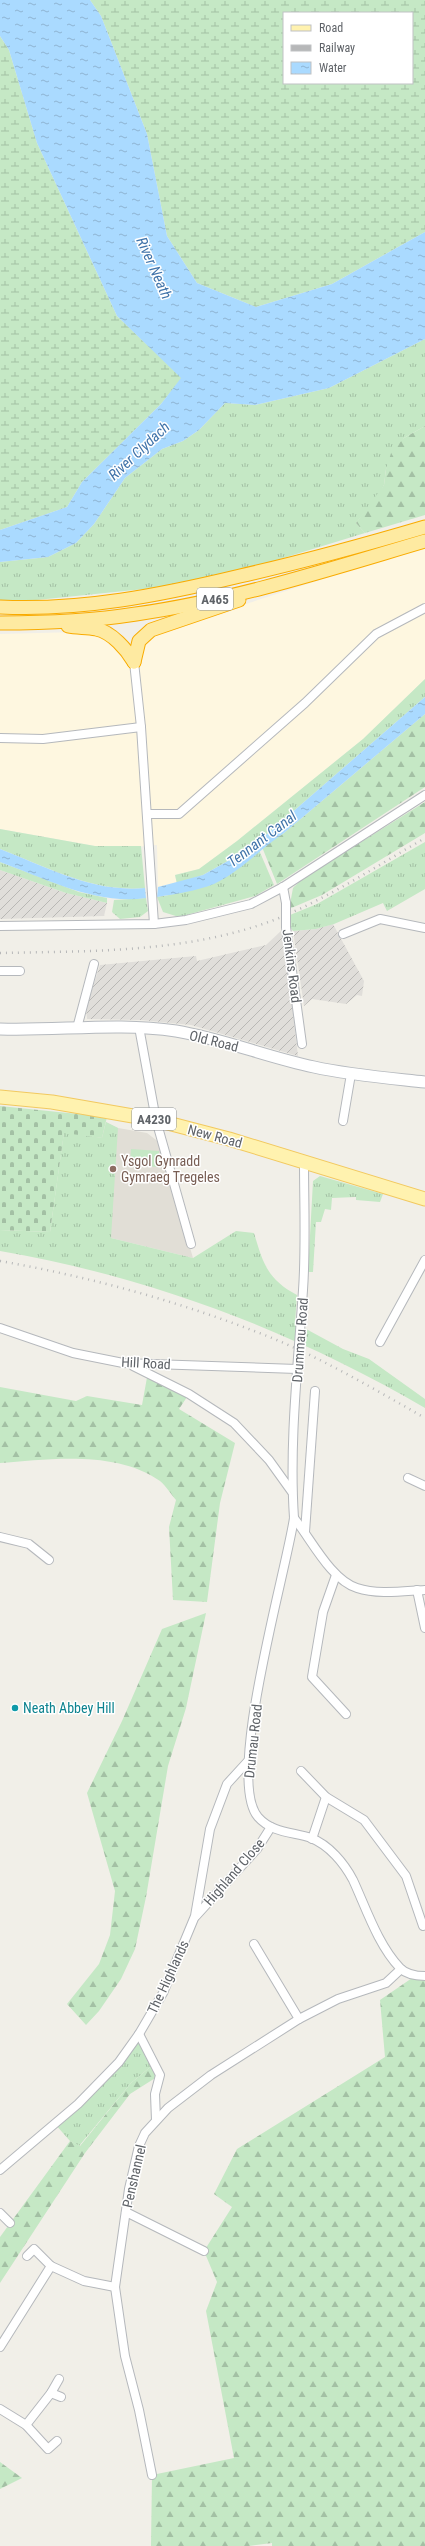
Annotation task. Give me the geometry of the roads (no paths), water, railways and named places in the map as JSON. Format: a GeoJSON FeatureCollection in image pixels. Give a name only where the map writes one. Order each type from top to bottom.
{"type":"FeatureCollection","features":[{"type":"Feature","properties":{"kind":"highway","name":"A465"},"geometry":{"type":"LineString","coordinates":[[0,607],[35,609],[119,601],[178,591],[308,560],[425,527]]}},
{"type":"Feature","properties":{"kind":"highway","name":"A465"},"geometry":{"type":"LineString","coordinates":[[0,623],[48,623],[135,615],[254,591],[425,542]]}},
{"type":"Feature","properties":{"kind":"highway","name":"A465"},"geometry":{"type":"LineString","coordinates":[[134,662],[139,642],[150,630],[234,603],[254,591]]}},
{"type":"Feature","properties":{"kind":"highway","name":"A465"},"geometry":{"type":"LineString","coordinates":[[48,623],[97,629],[110,635],[129,654],[134,662]]}},
{"type":"Feature","properties":{"kind":"main road","name":"Old Road"},"geometry":{"type":"LineString","coordinates":[[0,1029],[139,1027],[212,1039],[313,1067],[351,1074],[425,1082]]}},
{"type":"Feature","properties":{"kind":"main road","name":"New Road"},"geometry":{"type":"LineString","coordinates":[[0,1097],[52,1102],[156,1120],[304,1162],[425,1199]]}},
{"type":"Feature","properties":{"kind":"street"},"geometry":{"type":"LineString","coordinates":[[147,814],[180,814],[305,703],[376,634],[425,608]]}},
{"type":"Feature","properties":{"kind":"street"},"geometry":{"type":"LineString","coordinates":[[134,662],[141,727],[154,924]]}},
{"type":"Feature","properties":{"kind":"street"},"geometry":{"type":"LineString","coordinates":[[0,738],[43,739],[141,727]]}},
{"type":"Feature","properties":{"kind":"street"},"geometry":{"type":"LineString","coordinates":[[0,926],[154,924],[186,920],[251,904],[283,887],[425,795]]}},
{"type":"Feature","properties":{"kind":"street","name":"Jenkins Road"},"geometry":{"type":"LineString","coordinates":[[283,887],[286,903],[286,927],[302,1044]]}},
{"type":"Feature","properties":{"kind":"street"},"geometry":{"type":"LineString","coordinates":[[343,934],[380,919],[425,928]]}},
{"type":"Feature","properties":{"kind":"street"},"geometry":{"type":"LineString","coordinates":[[77,1028],[94,964]]}},
{"type":"Feature","properties":{"kind":"street"},"geometry":{"type":"LineString","coordinates":[[0,971],[20,971]]}},
{"type":"Feature","properties":{"kind":"street"},"geometry":{"type":"LineString","coordinates":[[139,1027],[156,1120],[191,1244]]}},
{"type":"Feature","properties":{"kind":"street"},"geometry":{"type":"LineString","coordinates":[[343,1121],[351,1074]]}},
{"type":"Feature","properties":{"kind":"street","name":"Drummau Road"},"geometry":{"type":"LineString","coordinates":[[294,1518],[292,1492],[297,1369],[304,1288],[304,1162]]}},
{"type":"Feature","properties":{"kind":"street"},"geometry":{"type":"LineString","coordinates":[[380,1342],[425,1260]]}},
{"type":"Feature","properties":{"kind":"street","name":"Hill Road"},"geometry":{"type":"LineString","coordinates":[[0,1328],[73,1354],[123,1364],[297,1369]]}},
{"type":"Feature","properties":{"kind":"street"},"geometry":{"type":"LineString","coordinates":[[123,1364],[140,1368],[189,1394],[234,1423],[269,1460],[292,1492]]}},
{"type":"Feature","properties":{"kind":"street","name":"Drummau Road"},"geometry":{"type":"LineString","coordinates":[[305,1532],[316,1391]]}},
{"type":"Feature","properties":{"kind":"street"},"geometry":{"type":"LineString","coordinates":[[408,1478],[425,1486]]}},
{"type":"Feature","properties":{"kind":"street"},"geometry":{"type":"LineString","coordinates":[[294,1518],[336,1575],[357,1588],[380,1592],[421,1590],[425,1628]]}},
{"type":"Feature","properties":{"kind":"street","name":"Drumau Road"},"geometry":{"type":"LineString","coordinates":[[294,1518],[253,1720],[248,1761],[249,1793],[258,1817],[271,1827],[312,1839],[331,1851],[347,1869],[384,1943],[400,1968]]}},
{"type":"Feature","properties":{"kind":"street"},"geometry":{"type":"LineString","coordinates":[[0,1537],[29,1544],[49,1560]]}},
{"type":"Feature","properties":{"kind":"street"},"geometry":{"type":"LineString","coordinates":[[336,1575],[323,1612],[312,1677],[346,1714]]}},
{"type":"Feature","properties":{"kind":"street","name":"The Highlands"},"geometry":{"type":"LineString","coordinates":[[0,2170],[78,2104],[119,2062],[139,2034],[163,1993],[195,1916],[210,1829],[228,1784],[248,1761]]}},
{"type":"Feature","properties":{"kind":"street"},"geometry":{"type":"LineString","coordinates":[[301,1771],[326,1798],[364,1820],[406,1876],[423,1926]]}},
{"type":"Feature","properties":{"kind":"street"},"geometry":{"type":"LineString","coordinates":[[312,1839],[326,1798]]}},
{"type":"Feature","properties":{"kind":"street","name":"Highland Close"},"geometry":{"type":"LineString","coordinates":[[195,1916],[257,1849],[271,1827]]}},
{"type":"Feature","properties":{"kind":"street"},"geometry":{"type":"LineString","coordinates":[[254,1944],[299,2019]]}},
{"type":"Feature","properties":{"kind":"street"},"geometry":{"type":"LineString","coordinates":[[400,1968],[415,1976],[425,1976]]}},
{"type":"Feature","properties":{"kind":"street","name":"Penshannel"},"geometry":{"type":"LineString","coordinates":[[152,2475],[139,2410],[125,2356],[115,2287],[126,2212],[139,2146],[145,2134],[168,2108],[211,2076],[299,2019],[338,1999],[386,1983],[400,1968]]}},
{"type":"Feature","properties":{"kind":"street"},"geometry":{"type":"LineString","coordinates":[[139,2034],[160,2075],[155,2094],[156,2120]]}},
{"type":"Feature","properties":{"kind":"street"},"geometry":{"type":"LineString","coordinates":[[126,2212],[204,2251]]}},
{"type":"Feature","properties":{"kind":"street"},"geometry":{"type":"LineString","coordinates":[[0,2214],[10,2223]]}},
{"type":"Feature","properties":{"kind":"street"},"geometry":{"type":"LineString","coordinates":[[26,2256],[34,2249],[51,2266],[84,2281],[115,2287]]}},
{"type":"Feature","properties":{"kind":"street"},"geometry":{"type":"LineString","coordinates":[[0,2347],[51,2266]]}},
{"type":"Feature","properties":{"kind":"street"},"geometry":{"type":"LineString","coordinates":[[26,2425],[52,2393],[59,2379]]}},
{"type":"Feature","properties":{"kind":"street"},"geometry":{"type":"LineString","coordinates":[[52,2393],[61,2397]]}},
{"type":"Feature","properties":{"kind":"street"},"geometry":{"type":"LineString","coordinates":[[0,2408],[26,2425],[48,2448],[57,2441]]}},
{"type":"Feature","properties":{"kind":"water"},"geometry":{"type":"Polygon","coordinates":[[[0,0],[90,0],[101,16],[147,134],[167,236],[197,283],[256,307],[332,284],[425,232],[425,339],[329,388],[255,405],[225,403],[199,430],[183,441],[162,449],[125,478],[94,524],[76,543],[48,557],[0,562],[0,530],[67,507],[82,482],[161,404],[181,378],[117,316],[37,143],[9,50],[0,36],[0,0]]]}},
{"type":"Feature","properties":{"kind":"water","name":"Tennant Canal"},"geometry":{"type":"Polygon","coordinates":[[[425,697],[425,714],[284,833],[233,873],[214,884],[157,897],[158,887],[203,875],[251,848],[425,697]]]}},
{"type":"Feature","properties":{"kind":"water"},"geometry":{"type":"Polygon","coordinates":[[[0,849],[53,871],[89,883],[107,887],[145,888],[146,898],[108,898],[53,883],[0,862],[0,849]]]}},
{"type":"Feature","properties":{"kind":"railway"},"geometry":{"type":"LineString","coordinates":[[0,953],[70,952],[141,948],[211,938],[246,929],[279,918],[317,901],[425,838]]}},
{"type":"Feature","properties":{"kind":"railway"},"geometry":{"type":"LineString","coordinates":[[0,1261],[34,1267],[102,1283],[202,1312],[235,1324],[308,1354],[348,1374],[425,1418]]}},
{"type":"Feature","properties":{"kind":"place","name":"Ysgol Gynradd Gymraeg Tregeles"},"geometry":{"type":"Point","coordinates":[113,1169]}},
{"type":"Feature","properties":{"kind":"place","name":"Neath Abbey Hill"},"geometry":{"type":"Point","coordinates":[15,1708]}},
{"type":"Feature","properties":{"kind":"water label","name":"River Neath"},"geometry":{"type":"Point","coordinates":[154,268]}},
{"type":"Feature","properties":{"kind":"water label","name":"River Clydach"},"geometry":{"type":"Point","coordinates":[139,451]}}]}
